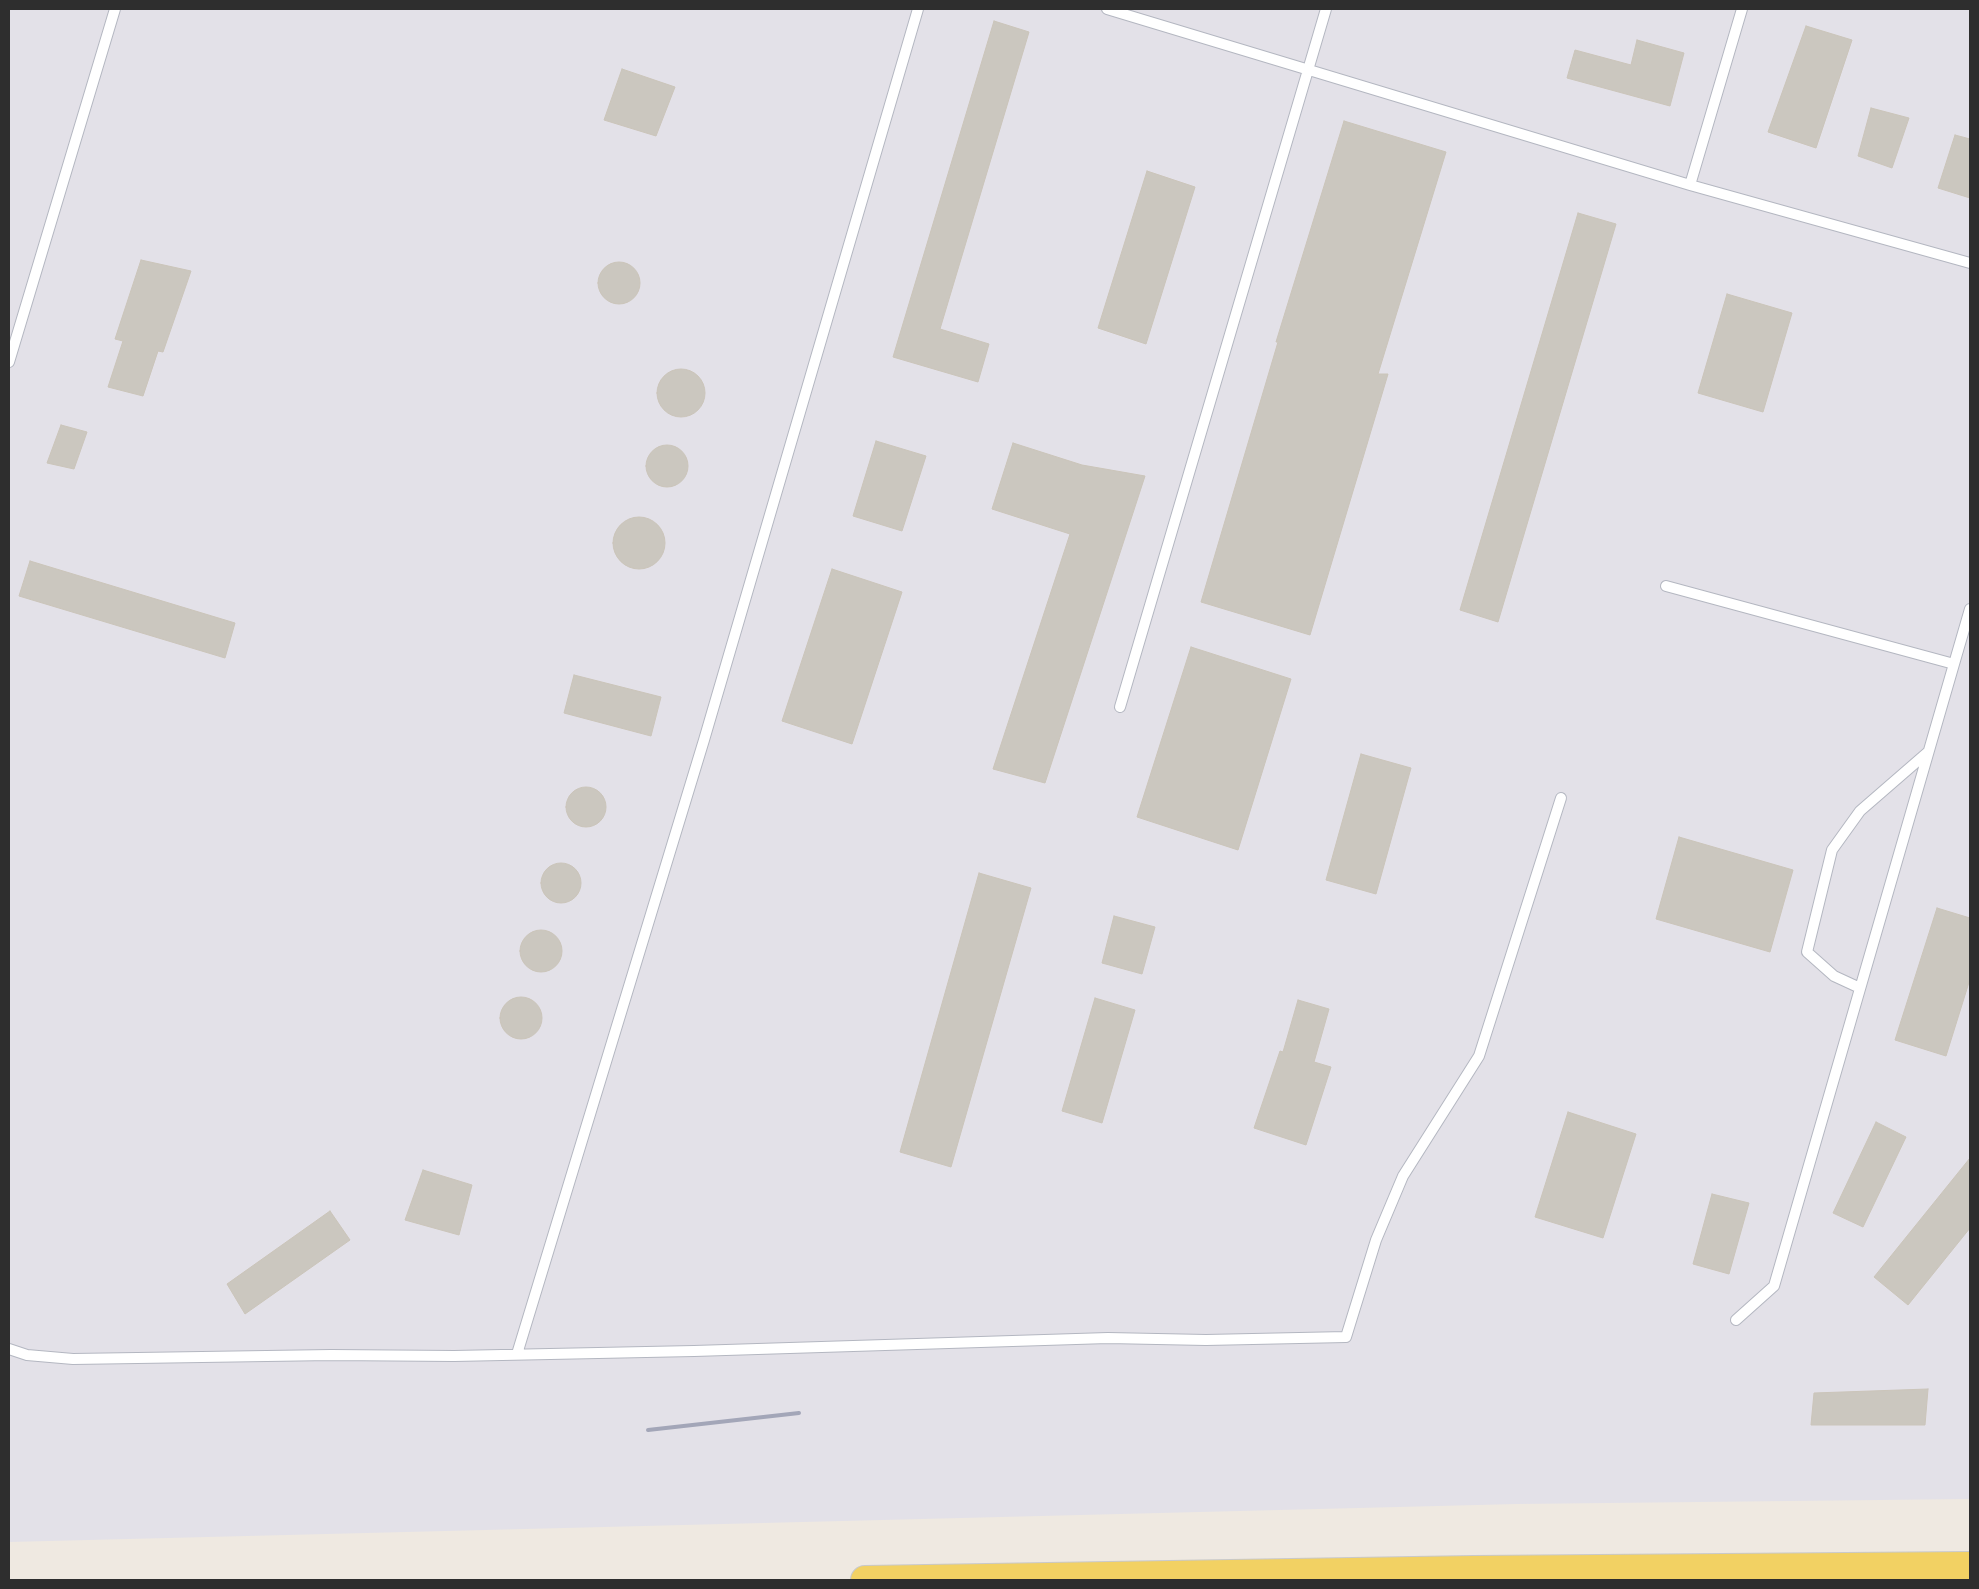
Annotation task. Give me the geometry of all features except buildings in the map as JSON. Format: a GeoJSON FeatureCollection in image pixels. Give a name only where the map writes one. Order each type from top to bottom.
{"type":"FeatureCollection","features":[{"type":"Feature","properties":{"kind":"main road"},"geometry":{"type":"LineString","coordinates":[[865,1580],[1062,1579],[1494,1570],[1970,1566]]}},
{"type":"Feature","properties":{"kind":"lane"},"geometry":{"type":"LineString","coordinates":[[9,362],[115,9]]}},
{"type":"Feature","properties":{"kind":"lane"},"geometry":{"type":"LineString","coordinates":[[517,1354],[704,740],[918,9]]}},
{"type":"Feature","properties":{"kind":"lane"},"geometry":{"type":"LineString","coordinates":[[1107,9],[1690,185],[1970,263]]}},
{"type":"Feature","properties":{"kind":"lane"},"geometry":{"type":"LineString","coordinates":[[1120,707],[1326,9]]}},
{"type":"Feature","properties":{"kind":"lane"},"geometry":{"type":"LineString","coordinates":[[1690,185],[1742,9]]}},
{"type":"Feature","properties":{"kind":"lane"},"geometry":{"type":"LineString","coordinates":[[1666,586],[1954,664]]}},
{"type":"Feature","properties":{"kind":"lane"},"geometry":{"type":"LineString","coordinates":[[1736,1320],[1774,1286],[1970,608]]}},
{"type":"Feature","properties":{"kind":"lane"},"geometry":{"type":"LineString","coordinates":[[1860,988],[1834,976],[1807,952],[1832,850],[1860,811],[1929,752]]}},
{"type":"Feature","properties":{"kind":"lane"},"geometry":{"type":"LineString","coordinates":[[9,1350],[27,1355],[73,1359],[331,1355],[454,1356],[694,1351],[1108,1338],[1206,1340],[1346,1337],[1376,1240],[1403,1176],[1479,1056],[1561,798]]}},
{"type":"Feature","properties":{"kind":"shaded area"},"geometry":{"type":"Polygon","coordinates":[[[9,9],[1970,9],[1970,1499],[1517,1504],[9,1542],[9,9]]]}},
{"type":"Feature","properties":{"kind":"railway"},"geometry":{"type":"LineString","coordinates":[[648,1430],[799,1413]]}}]}
